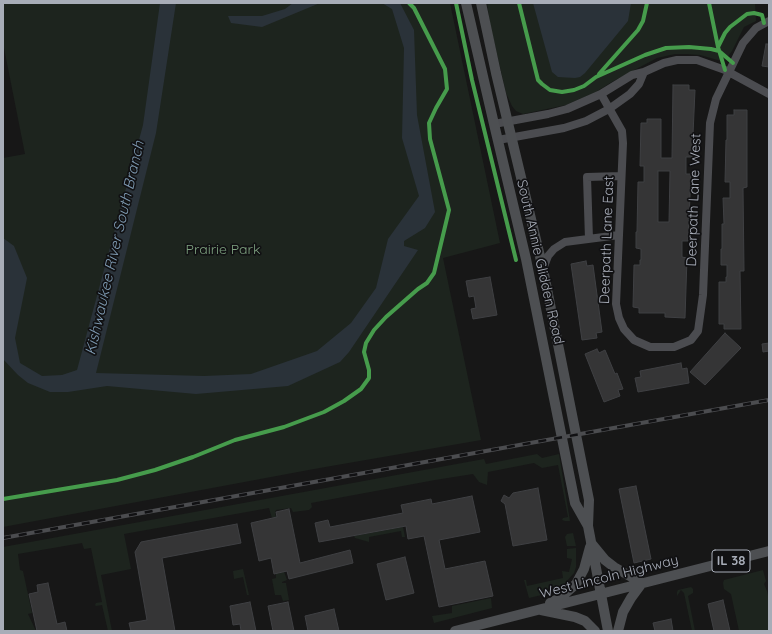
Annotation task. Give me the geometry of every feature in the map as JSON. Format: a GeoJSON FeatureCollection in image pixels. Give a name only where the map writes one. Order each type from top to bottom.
{"type":"FeatureCollection","features":[{"type":"Feature","properties":{"kind":"main road","name":"South Annie Glidden Road"},"geometry":{"type":"LineString","coordinates":[[466,3],[526,259],[576,503],[588,526]]}},
{"type":"Feature","properties":{"kind":"main road","name":"South Annie Glidden Road"},"geometry":{"type":"LineString","coordinates":[[481,3],[543,269],[589,500],[588,526],[608,631]]}},
{"type":"Feature","properties":{"kind":"main road"},"geometry":{"type":"LineString","coordinates":[[591,543],[605,560],[642,583],[623,612],[618,631]]}},
{"type":"Feature","properties":{"kind":"main road"},"geometry":{"type":"LineString","coordinates":[[538,610],[560,598],[576,584],[584,570],[591,543]]}},
{"type":"Feature","properties":{"kind":"main road","name":"West Lincoln Highway"},"geometry":{"type":"LineString","coordinates":[[455,631],[769,551]]}},
{"type":"Feature","properties":{"kind":"main road"},"geometry":{"type":"LineString","coordinates":[[538,610],[575,617],[585,622],[596,631]]}},
{"type":"Feature","properties":{"kind":"street","name":"Deerpath Lane West"},"geometry":{"type":"LineString","coordinates":[[698,332],[703,295],[710,123],[716,99],[728,72],[748,36],[756,28],[769,21]]}},
{"type":"Feature","properties":{"kind":"street"},"geometry":{"type":"LineString","coordinates":[[494,124],[560,111],[575,106],[601,94],[632,75],[644,72],[664,63],[678,60],[697,60],[728,72],[769,94]]}},
{"type":"Feature","properties":{"kind":"street"},"geometry":{"type":"LineString","coordinates":[[498,140],[576,125],[597,117],[630,94],[639,84],[644,72]]}},
{"type":"Feature","properties":{"kind":"street","name":"Deerpath Lane East"},"geometry":{"type":"LineString","coordinates":[[601,94],[622,131],[623,143],[616,304],[619,318],[624,329],[634,340],[650,347],[674,347],[691,340],[698,332]]}},
{"type":"Feature","properties":{"kind":"street"},"geometry":{"type":"LineString","coordinates":[[589,239],[587,177],[621,176]]}},
{"type":"Feature","properties":{"kind":"street"},"geometry":{"type":"LineString","coordinates":[[543,269],[548,256],[565,242],[619,235]]}},
{"type":"Feature","properties":{"kind":"green space","name":"Prairie Park"},"geometry":{"type":"Polygon","coordinates":[[[3,3],[450,3],[500,243],[443,258],[481,440],[314,469],[3,527],[3,158],[25,154],[3,43],[3,3]]]}},
{"type":"Feature","properties":{"kind":"green space"},"geometry":{"type":"Polygon","coordinates":[[[487,3],[755,3],[756,21],[744,27],[732,51],[726,59],[721,61],[700,55],[686,54],[675,54],[657,58],[596,92],[566,105],[523,114],[516,111],[506,93],[490,24],[487,3]]]}},
{"type":"Feature","properties":{"kind":"green space"},"geometry":{"type":"Polygon","coordinates":[[[537,454],[542,458],[559,454],[570,521],[562,520],[563,518],[568,517],[558,465],[542,468],[534,463],[488,472],[487,485],[479,482],[473,474],[311,503],[312,507],[309,510],[293,512],[291,508],[276,510],[276,517],[272,518],[269,508],[124,534],[131,569],[101,575],[112,631],[108,631],[102,605],[95,605],[96,603],[102,602],[91,548],[84,549],[82,543],[18,554],[20,570],[23,571],[32,613],[28,614],[36,631],[3,631],[3,547],[484,459],[486,464],[537,454]]]}},
{"type":"Feature","properties":{"kind":"green space"},"geometry":{"type":"Polygon","coordinates":[[[403,527],[405,537],[402,537],[401,531],[369,537],[369,542],[355,538],[354,536],[403,527]]]}},
{"type":"Feature","properties":{"kind":"green space"},"geometry":{"type":"Polygon","coordinates":[[[573,533],[576,546],[567,546],[565,537],[567,534],[573,533]]]}},
{"type":"Feature","properties":{"kind":"green space"},"geometry":{"type":"Polygon","coordinates":[[[576,548],[576,567],[574,573],[562,587],[550,593],[529,598],[524,580],[526,580],[527,586],[563,578],[562,571],[569,572],[572,559],[567,558],[567,549],[576,548]]]}},
{"type":"Feature","properties":{"kind":"green space"},"geometry":{"type":"Polygon","coordinates":[[[281,563],[287,580],[282,583],[286,583],[289,600],[283,601],[281,595],[275,595],[272,579],[276,578],[276,574],[283,572],[281,563]]]}},
{"type":"Feature","properties":{"kind":"green space"},"geometry":{"type":"Polygon","coordinates":[[[243,569],[249,595],[247,595],[243,577],[234,579],[233,571],[243,569]]]}},
{"type":"Feature","properties":{"kind":"green space"},"geometry":{"type":"Polygon","coordinates":[[[763,570],[766,581],[764,584],[769,600],[769,631],[739,631],[731,594],[724,589],[724,580],[763,570]]]}},
{"type":"Feature","properties":{"kind":"green space"},"geometry":{"type":"Polygon","coordinates":[[[691,587],[693,589],[693,593],[688,596],[695,631],[692,631],[684,593],[681,590],[677,596],[678,590],[691,587]]]}},
{"type":"Feature","properties":{"kind":"green space"},"geometry":{"type":"Polygon","coordinates":[[[491,598],[492,608],[434,623],[432,616],[452,613],[452,606],[491,598]]]}},
{"type":"Feature","properties":{"kind":"water","name":"Kishwaukee River South Branch"},"geometry":{"type":"Polygon","coordinates":[[[160,3],[176,3],[156,133],[96,373],[204,376],[251,374],[317,351],[351,323],[376,288],[388,239],[419,196],[402,138],[404,48],[392,9],[382,3],[400,3],[414,30],[417,115],[435,212],[425,228],[404,241],[404,246],[418,250],[349,352],[340,362],[288,386],[196,394],[107,386],[68,392],[50,392],[28,383],[3,359],[3,238],[14,246],[27,278],[15,338],[20,363],[42,376],[62,375],[77,370],[143,125],[160,3]]]}},
{"type":"Feature","properties":{"kind":"water"},"geometry":{"type":"Polygon","coordinates":[[[293,3],[320,3],[262,27],[231,23],[228,16],[262,16],[285,9],[293,3]]]}},
{"type":"Feature","properties":{"kind":"water"},"geometry":{"type":"Polygon","coordinates":[[[533,3],[631,3],[628,21],[585,73],[580,77],[575,78],[558,77],[552,72],[533,3]]]}},
{"type":"Feature","properties":{"kind":"building"},"geometry":{"type":"Polygon","coordinates":[[[766,44],[769,44],[769,67],[762,66],[766,44]]]}},
{"type":"Feature","properties":{"kind":"building"},"geometry":{"type":"Polygon","coordinates":[[[673,85],[689,85],[689,90],[695,90],[692,157],[686,157],[686,174],[691,174],[688,241],[682,241],[682,257],[687,258],[685,318],[665,317],[665,313],[639,313],[639,308],[633,307],[634,265],[640,265],[641,260],[641,249],[636,248],[636,232],[638,182],[644,182],[644,166],[640,166],[641,123],[647,123],[647,119],[661,119],[661,158],[672,158],[673,85]],[[658,171],[658,222],[669,222],[670,171],[658,171]]]}},
{"type":"Feature","properties":{"kind":"building"},"geometry":{"type":"Polygon","coordinates":[[[734,110],[747,110],[747,187],[743,188],[744,271],[740,271],[741,329],[724,329],[724,324],[719,324],[719,282],[726,282],[727,277],[727,265],[721,265],[722,224],[724,224],[723,198],[730,198],[730,182],[725,182],[727,115],[734,115],[734,110]]]}},
{"type":"Feature","properties":{"kind":"building"},"geometry":{"type":"Polygon","coordinates":[[[586,261],[587,266],[593,265],[602,332],[596,333],[597,338],[582,340],[571,264],[586,261]]]}},
{"type":"Feature","properties":{"kind":"building"},"geometry":{"type":"Polygon","coordinates":[[[490,277],[497,315],[473,319],[471,309],[476,308],[474,296],[469,297],[466,281],[490,277]]]}},
{"type":"Feature","properties":{"kind":"building"},"geometry":{"type":"Polygon","coordinates":[[[725,333],[741,348],[705,385],[690,372],[725,333]]]}},
{"type":"Feature","properties":{"kind":"building"},"geometry":{"type":"Polygon","coordinates":[[[769,343],[769,351],[763,352],[762,344],[769,343]]]}},
{"type":"Feature","properties":{"kind":"building"},"geometry":{"type":"Polygon","coordinates":[[[597,349],[599,353],[605,350],[615,374],[617,373],[623,389],[618,390],[620,396],[604,402],[585,354],[597,349]]]}},
{"type":"Feature","properties":{"kind":"building"},"geometry":{"type":"Polygon","coordinates":[[[681,363],[682,369],[687,368],[689,383],[638,392],[635,378],[641,377],[640,371],[681,363]]]}},
{"type":"Feature","properties":{"kind":"building"},"geometry":{"type":"Polygon","coordinates":[[[636,486],[651,559],[634,563],[619,489],[636,486]]]}},
{"type":"Feature","properties":{"kind":"building"},"geometry":{"type":"Polygon","coordinates":[[[538,488],[547,540],[513,546],[505,504],[501,501],[504,495],[509,498],[513,493],[538,488]]]}},
{"type":"Feature","properties":{"kind":"building"},"geometry":{"type":"Polygon","coordinates":[[[472,496],[480,532],[439,540],[445,569],[485,561],[493,596],[439,607],[424,536],[408,539],[406,526],[319,542],[315,523],[328,520],[330,527],[403,513],[401,505],[431,499],[432,504],[472,496]]]}},
{"type":"Feature","properties":{"kind":"building"},"geometry":{"type":"Polygon","coordinates":[[[289,509],[300,563],[350,550],[353,563],[289,579],[287,571],[274,574],[271,558],[259,561],[251,523],[277,517],[276,512],[289,509]]]}},
{"type":"Feature","properties":{"kind":"building"},"geometry":{"type":"Polygon","coordinates":[[[237,524],[241,543],[162,558],[175,631],[131,631],[129,623],[147,620],[135,552],[141,542],[237,524]]]}},
{"type":"Feature","properties":{"kind":"building"},"geometry":{"type":"Polygon","coordinates":[[[405,557],[414,593],[386,600],[377,564],[405,557]]]}},
{"type":"Feature","properties":{"kind":"building"},"geometry":{"type":"Polygon","coordinates":[[[48,583],[57,624],[65,622],[67,631],[37,631],[29,594],[38,592],[37,585],[48,583]]]}},
{"type":"Feature","properties":{"kind":"building"},"geometry":{"type":"Polygon","coordinates":[[[723,600],[730,631],[714,631],[708,604],[723,600]]]}},
{"type":"Feature","properties":{"kind":"building"},"geometry":{"type":"Polygon","coordinates":[[[250,602],[256,631],[241,631],[240,624],[233,625],[230,606],[250,602]]]}},
{"type":"Feature","properties":{"kind":"building"},"geometry":{"type":"Polygon","coordinates":[[[288,602],[294,631],[273,631],[268,606],[288,602]]]}},
{"type":"Feature","properties":{"kind":"building"},"geometry":{"type":"Polygon","coordinates":[[[334,609],[339,631],[308,631],[305,616],[334,609]]]}},
{"type":"Feature","properties":{"kind":"building"},"geometry":{"type":"Polygon","coordinates":[[[671,619],[673,631],[655,631],[653,623],[671,619]]]}},
{"type":"Feature","properties":{"kind":"railway"},"geometry":{"type":"LineString","coordinates":[[3,538],[769,400]]}},
{"type":"Feature","properties":{"kind":"cycle path"},"geometry":{"type":"LineString","coordinates":[[3,499],[117,480],[155,470],[235,440],[284,427],[324,412],[344,401],[361,389],[369,378],[369,370],[364,352],[366,343],[374,330],[386,317],[427,283],[434,273],[449,210],[430,139],[429,123],[447,89],[445,69],[414,8],[409,3]]}},
{"type":"Feature","properties":{"kind":"cycle path"},"geometry":{"type":"LineString","coordinates":[[456,3],[472,80],[516,260]]}},
{"type":"Feature","properties":{"kind":"cycle path"},"geometry":{"type":"LineString","coordinates":[[519,3],[538,80],[550,90],[562,92],[574,90],[584,86],[596,77],[645,55],[666,48],[689,47],[711,49],[719,51],[733,63]]}},
{"type":"Feature","properties":{"kind":"cycle path"},"geometry":{"type":"LineString","coordinates":[[599,74],[638,30],[643,21],[647,3]]}},
{"type":"Feature","properties":{"kind":"cycle path"},"geometry":{"type":"LineString","coordinates":[[709,3],[718,47],[725,70]]}},
{"type":"Feature","properties":{"kind":"cycle path"},"geometry":{"type":"LineString","coordinates":[[718,47],[725,33],[730,27],[747,14],[754,13],[762,15],[764,23]]}}]}
